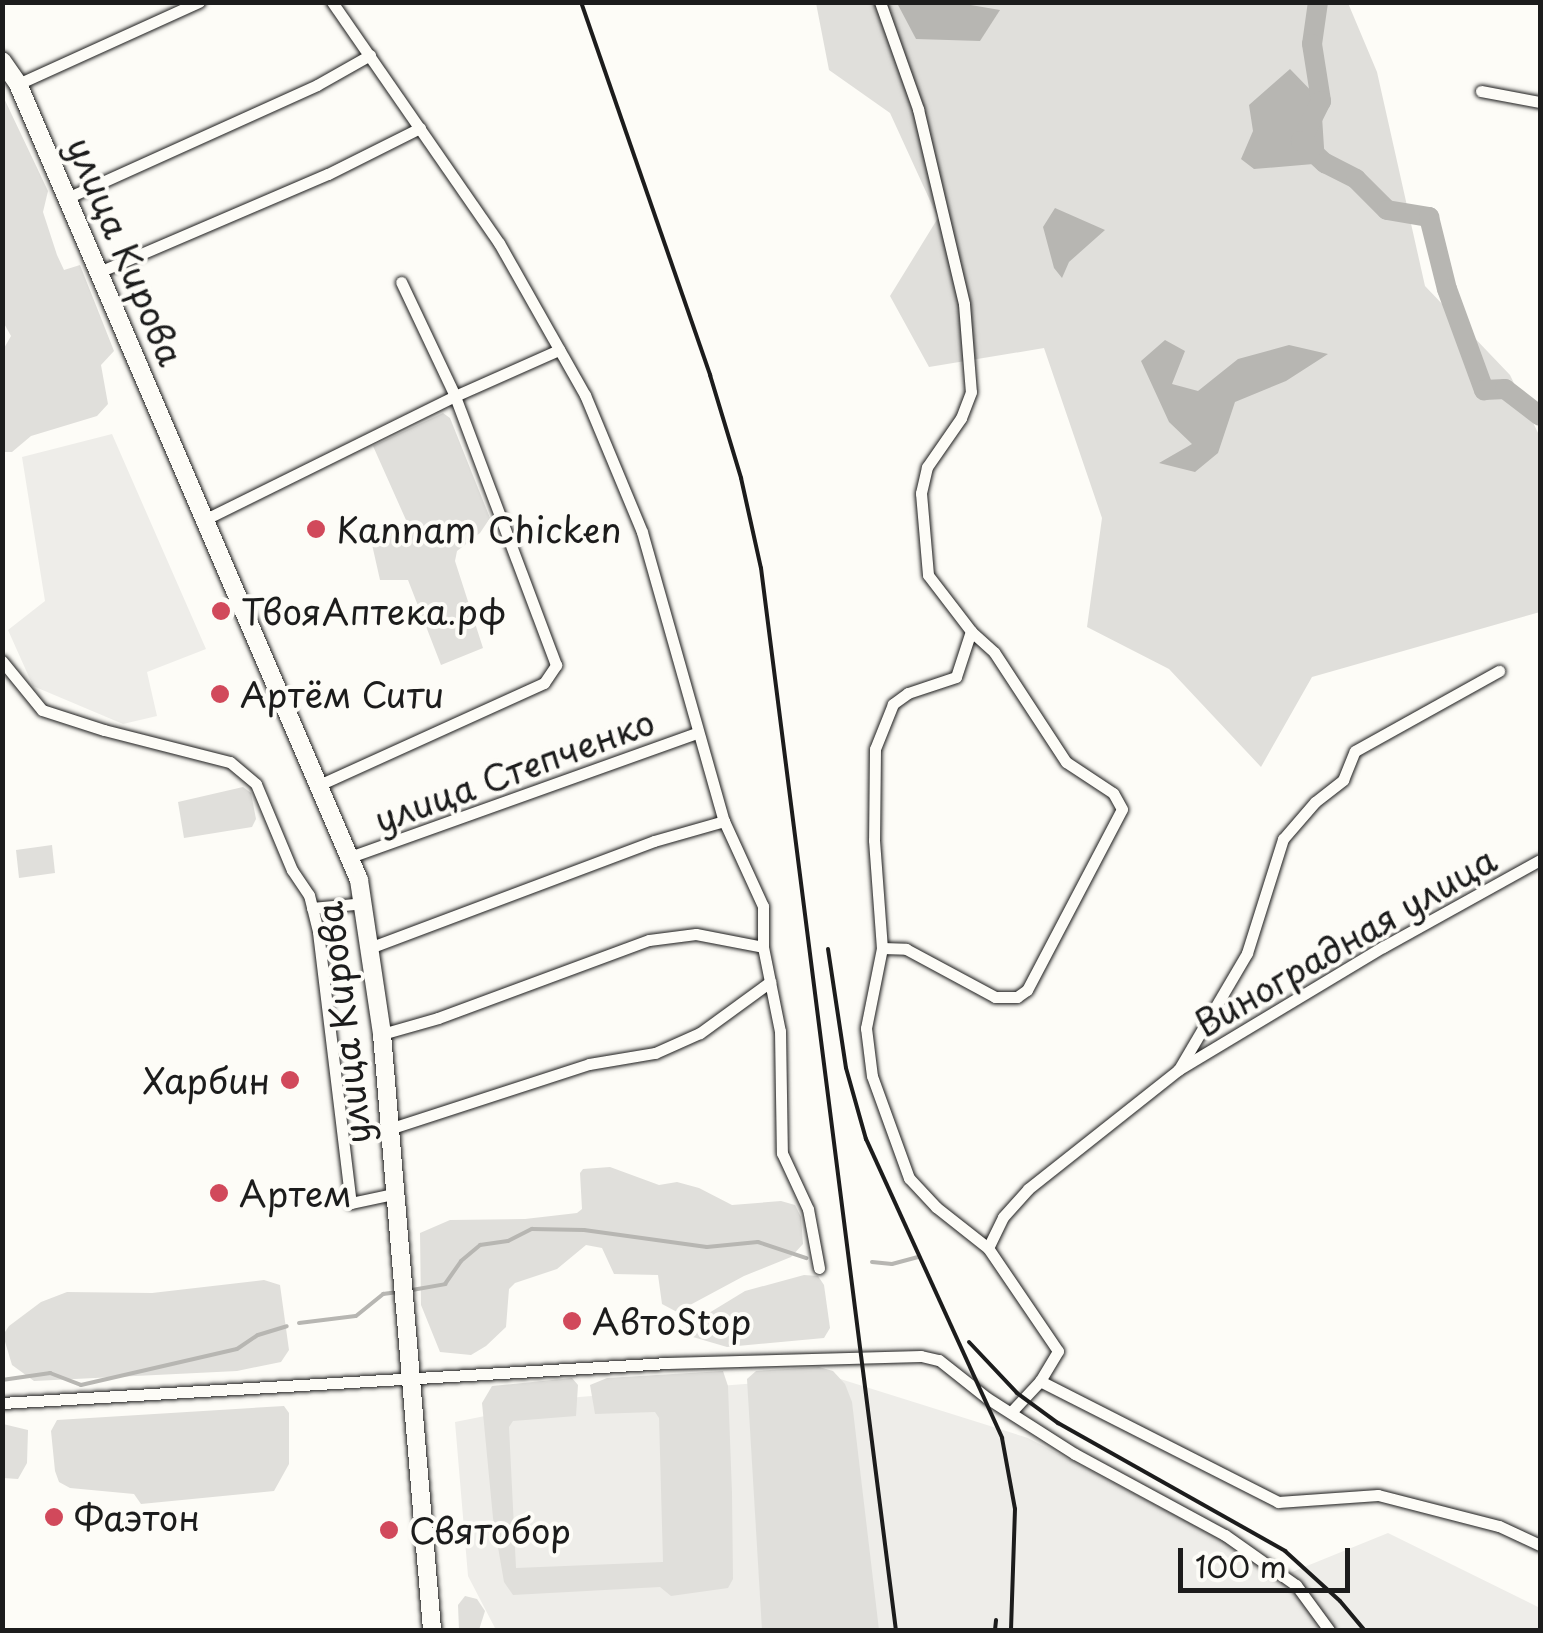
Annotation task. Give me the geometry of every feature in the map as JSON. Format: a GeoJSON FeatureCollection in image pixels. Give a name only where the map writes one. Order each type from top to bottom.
{"type":"FeatureCollection","features":[{"type":"Feature","properties":{"kind":"main road","name":"улица Кирова"},"geometry":{"type":"LineString","coordinates":[[2,60],[18,84],[100,272],[350,857],[365,903],[382,1034],[432,1630]]}},
{"type":"Feature","properties":{"kind":"street"},"geometry":{"type":"LineString","coordinates":[[18,84],[199,2]]}},
{"type":"Feature","properties":{"kind":"street"},"geometry":{"type":"LineString","coordinates":[[332,2],[499,243],[584,395],[656,570],[696,733],[724,821],[763,906],[764,947],[780,1032],[782,1153],[808,1209],[819,1268]]}},
{"type":"Feature","properties":{"kind":"street"},"geometry":{"type":"LineString","coordinates":[[880,2],[918,109],[964,304],[972,392],[961,418],[928,467],[921,492],[928,575],[972,631],[994,652],[1066,762],[1113,792],[1122,809],[1027,990],[1017,998],[996,997],[906,949],[882,948]]}},
{"type":"Feature","properties":{"kind":"street"},"geometry":{"type":"LineString","coordinates":[[68,198],[317,85],[370,56]]}},
{"type":"Feature","properties":{"kind":"street"},"geometry":{"type":"LineString","coordinates":[[1481,91],[1540,102]]}},
{"type":"Feature","properties":{"kind":"street"},"geometry":{"type":"LineString","coordinates":[[100,272],[328,174],[420,128]]}},
{"type":"Feature","properties":{"kind":"street"},"geometry":{"type":"LineString","coordinates":[[319,786],[544,683],[554,673],[554,649],[454,396],[401,282]]}},
{"type":"Feature","properties":{"kind":"street"},"geometry":{"type":"LineString","coordinates":[[206,519],[454,396],[559,350]]}},
{"type":"Feature","properties":{"kind":"street"},"geometry":{"type":"LineString","coordinates":[[972,631],[956,677],[908,693],[893,704],[875,750],[874,840],[882,948],[866,1028],[872,1076],[909,1178],[936,1207],[988,1248],[1058,1350],[1040,1381],[1013,1410]]}},
{"type":"Feature","properties":{"kind":"street"},"geometry":{"type":"LineString","coordinates":[[2,661],[42,710],[104,730],[194,751],[244,771],[256,784],[312,908],[351,1203],[393,1194]]}},
{"type":"Feature","properties":{"kind":"street","name":"Виноградная улица"},"geometry":{"type":"LineString","coordinates":[[1178,1070],[1247,953],[1283,840],[1315,802],[1343,780],[1356,751],[1499,671]]}},
{"type":"Feature","properties":{"kind":"street","name":"улица Степченко"},"geometry":{"type":"LineString","coordinates":[[350,857],[696,733]]}},
{"type":"Feature","properties":{"kind":"street"},"geometry":{"type":"LineString","coordinates":[[372,947],[654,842],[724,821]]}},
{"type":"Feature","properties":{"kind":"street","name":"Виноградная улица"},"geometry":{"type":"LineString","coordinates":[[988,1248],[1004,1216],[1028,1189],[1178,1070],[1384,947],[1540,860]]}},
{"type":"Feature","properties":{"kind":"street"},"geometry":{"type":"LineString","coordinates":[[312,908],[365,903]]}},
{"type":"Feature","properties":{"kind":"street"},"geometry":{"type":"LineString","coordinates":[[382,1034],[438,1018],[649,940],[696,934],[764,947]]}},
{"type":"Feature","properties":{"kind":"street"},"geometry":{"type":"LineString","coordinates":[[389,1129],[589,1064],[655,1053],[700,1034],[770,982]]}},
{"type":"Feature","properties":{"kind":"street"},"geometry":{"type":"LineString","coordinates":[[2,1403],[735,1360],[921,1356],[939,1360],[987,1398],[1013,1410],[1076,1454],[1224,1535],[1296,1585],[1329,1630]]}},
{"type":"Feature","properties":{"kind":"street"},"geometry":{"type":"LineString","coordinates":[[1040,1381],[1278,1502],[1378,1495],[1500,1526],[1540,1545]]}},
{"type":"Feature","properties":{"kind":"shaded area"},"geometry":{"type":"Polygon","coordinates":[[[816,3],[1348,3],[1377,72],[1425,286],[1510,375],[1540,437],[1540,612],[1312,677],[1261,767],[1169,669],[1087,627],[1102,518],[1044,348],[929,367],[890,296],[938,218],[890,113],[829,70],[816,3]]]}},
{"type":"Feature","properties":{"kind":"shaded area"},"geometry":{"type":"Polygon","coordinates":[[[897,3],[959,3],[1000,10],[980,41],[916,39],[897,3]]]}},
{"type":"Feature","properties":{"kind":"shaded area"},"geometry":{"type":"Polygon","coordinates":[[[1290,69],[1321,101],[1325,163],[1254,169],[1241,159],[1253,131],[1249,105],[1290,69]]]}},
{"type":"Feature","properties":{"kind":"shaded area"},"geometry":{"type":"Polygon","coordinates":[[[2,94],[48,191],[43,212],[57,255],[64,270],[80,265],[114,351],[101,365],[108,404],[97,416],[31,436],[12,452],[3,452],[3,350],[11,336],[2,320],[2,94]]]}},
{"type":"Feature","properties":{"kind":"shaded area"},"geometry":{"type":"Polygon","coordinates":[[[1055,208],[1105,230],[1069,262],[1062,278],[1054,268],[1043,227],[1055,208]]]}},
{"type":"Feature","properties":{"kind":"shaded area"},"geometry":{"type":"Polygon","coordinates":[[[1165,340],[1185,351],[1172,384],[1198,391],[1238,359],[1289,345],[1328,354],[1286,381],[1235,402],[1218,453],[1195,472],[1159,463],[1192,444],[1169,422],[1141,361],[1165,340]]]}},
{"type":"Feature","properties":{"kind":"shaded area"},"geometry":{"type":"Polygon","coordinates":[[[443,413],[450,418],[490,518],[480,533],[457,551],[455,561],[483,648],[441,665],[408,580],[380,580],[371,540],[406,520],[373,446],[443,413]]]}},
{"type":"Feature","properties":{"kind":"shaded area"},"geometry":{"type":"Polygon","coordinates":[[[112,434],[206,649],[147,672],[157,716],[123,724],[33,686],[8,630],[45,601],[22,457],[112,434]]]}},
{"type":"Feature","properties":{"kind":"shaded area"},"geometry":{"type":"Polygon","coordinates":[[[243,787],[251,793],[256,819],[252,827],[184,838],[178,802],[243,787]]]}},
{"type":"Feature","properties":{"kind":"shaded area"},"geometry":{"type":"Polygon","coordinates":[[[52,845],[55,873],[19,878],[16,850],[52,845]]]}},
{"type":"Feature","properties":{"kind":"shaded area"},"geometry":{"type":"Polygon","coordinates":[[[610,1167],[659,1185],[677,1182],[699,1188],[732,1205],[781,1201],[795,1205],[801,1217],[803,1244],[791,1257],[744,1276],[677,1312],[662,1304],[658,1275],[614,1274],[602,1248],[586,1245],[557,1269],[515,1283],[509,1289],[506,1327],[486,1346],[471,1355],[440,1352],[421,1305],[420,1233],[450,1220],[525,1219],[577,1213],[582,1209],[580,1173],[583,1169],[610,1167]]]}},
{"type":"Feature","properties":{"kind":"shaded area"},"geometry":{"type":"Polygon","coordinates":[[[804,1275],[818,1276],[824,1285],[830,1328],[824,1338],[727,1347],[686,1335],[686,1327],[745,1291],[804,1275]]]}},
{"type":"Feature","properties":{"kind":"shaded area"},"geometry":{"type":"Polygon","coordinates":[[[264,1280],[280,1285],[289,1350],[281,1362],[237,1371],[34,1381],[12,1365],[3,1335],[41,1302],[67,1292],[152,1293],[264,1280]]]}},
{"type":"Feature","properties":{"kind":"shaded area"},"geometry":{"type":"Polygon","coordinates":[[[819,1367],[833,1371],[845,1384],[852,1402],[879,1630],[762,1630],[747,1379],[756,1371],[819,1367]]]}},
{"type":"Feature","properties":{"kind":"shaded area"},"geometry":{"type":"Polygon","coordinates":[[[723,1371],[728,1386],[732,1493],[733,1579],[728,1588],[671,1596],[660,1587],[513,1595],[504,1582],[493,1518],[482,1403],[492,1386],[572,1378],[578,1385],[576,1416],[513,1421],[509,1427],[516,1568],[663,1562],[659,1418],[655,1412],[595,1414],[590,1385],[607,1378],[723,1371]]]}},
{"type":"Feature","properties":{"kind":"shaded area"},"geometry":{"type":"Polygon","coordinates":[[[834,1377],[1028,1438],[1287,1574],[1388,1533],[1540,1608],[1540,1630],[496,1630],[468,1576],[455,1422],[579,1397],[834,1377]]]}},
{"type":"Feature","properties":{"kind":"shaded area"},"geometry":{"type":"Polygon","coordinates":[[[284,1406],[289,1413],[289,1464],[274,1491],[141,1504],[134,1494],[70,1488],[59,1482],[55,1471],[51,1431],[57,1420],[284,1406]]]}},
{"type":"Feature","properties":{"kind":"shaded area"},"geometry":{"type":"Polygon","coordinates":[[[3,1424],[28,1430],[27,1463],[18,1479],[3,1478],[3,1424]]]}},
{"type":"Feature","properties":{"kind":"shaded area"},"geometry":{"type":"Polygon","coordinates":[[[465,1596],[477,1599],[485,1611],[479,1630],[459,1630],[458,1605],[465,1596]]]}},
{"type":"Feature","properties":{"kind":"waterway"},"geometry":{"type":"LineString","coordinates":[[1318,2],[1312,44],[1321,101],[1301,141],[1325,163],[1356,179],[1387,210],[1429,217],[1447,289],[1484,390],[1505,389],[1540,416]]}},
{"type":"Feature","properties":{"kind":"waterway"},"geometry":{"type":"LineString","coordinates":[[412,1290],[445,1284],[461,1261],[480,1245],[508,1241],[532,1229],[584,1230],[707,1247],[758,1242],[806,1258]]}},
{"type":"Feature","properties":{"kind":"waterway"},"geometry":{"type":"LineString","coordinates":[[872,1262],[892,1264],[918,1257]]}},
{"type":"Feature","properties":{"kind":"waterway"},"geometry":{"type":"LineString","coordinates":[[299,1323],[356,1316],[383,1294],[398,1292]]}},
{"type":"Feature","properties":{"kind":"waterway"},"geometry":{"type":"LineString","coordinates":[[2,1380],[50,1373],[81,1385],[237,1349],[258,1335],[287,1326]]}},
{"type":"Feature","properties":{"kind":"railway"},"geometry":{"type":"LineString","coordinates":[[581,2],[710,375],[741,478],[761,568],[896,1630]]}},
{"type":"Feature","properties":{"kind":"railway"},"geometry":{"type":"LineString","coordinates":[[828,949],[846,1068],[866,1139],[1002,1438],[1015,1509],[1011,1630]]}},
{"type":"Feature","properties":{"kind":"railway"},"geometry":{"type":"LineString","coordinates":[[969,1342],[1017,1393],[1058,1423],[1285,1551],[1340,1601],[1364,1630]]}},
{"type":"Feature","properties":{"kind":"railway"},"geometry":{"type":"LineString","coordinates":[[995,1630],[996,1620]]}},
{"type":"Feature","properties":{"kind":"place","name":"Kannam Chicken"},"geometry":{"type":"Point","coordinates":[316,529]}},
{"type":"Feature","properties":{"kind":"place","name":"ТвояАптека.рф"},"geometry":{"type":"Point","coordinates":[221,611]}},
{"type":"Feature","properties":{"kind":"place","name":"Артём Сити"},"geometry":{"type":"Point","coordinates":[220,694]}},
{"type":"Feature","properties":{"kind":"place","name":"Харбин"},"geometry":{"type":"Point","coordinates":[290,1080]}},
{"type":"Feature","properties":{"kind":"place","name":"Артем"},"geometry":{"type":"Point","coordinates":[219,1193]}},
{"type":"Feature","properties":{"kind":"place","name":"АвтоStop"},"geometry":{"type":"Point","coordinates":[572,1321]}},
{"type":"Feature","properties":{"kind":"place","name":"Фаэтон"},"geometry":{"type":"Point","coordinates":[54,1517]}},
{"type":"Feature","properties":{"kind":"place","name":"Святобор"},"geometry":{"type":"Point","coordinates":[389,1530]}}]}
